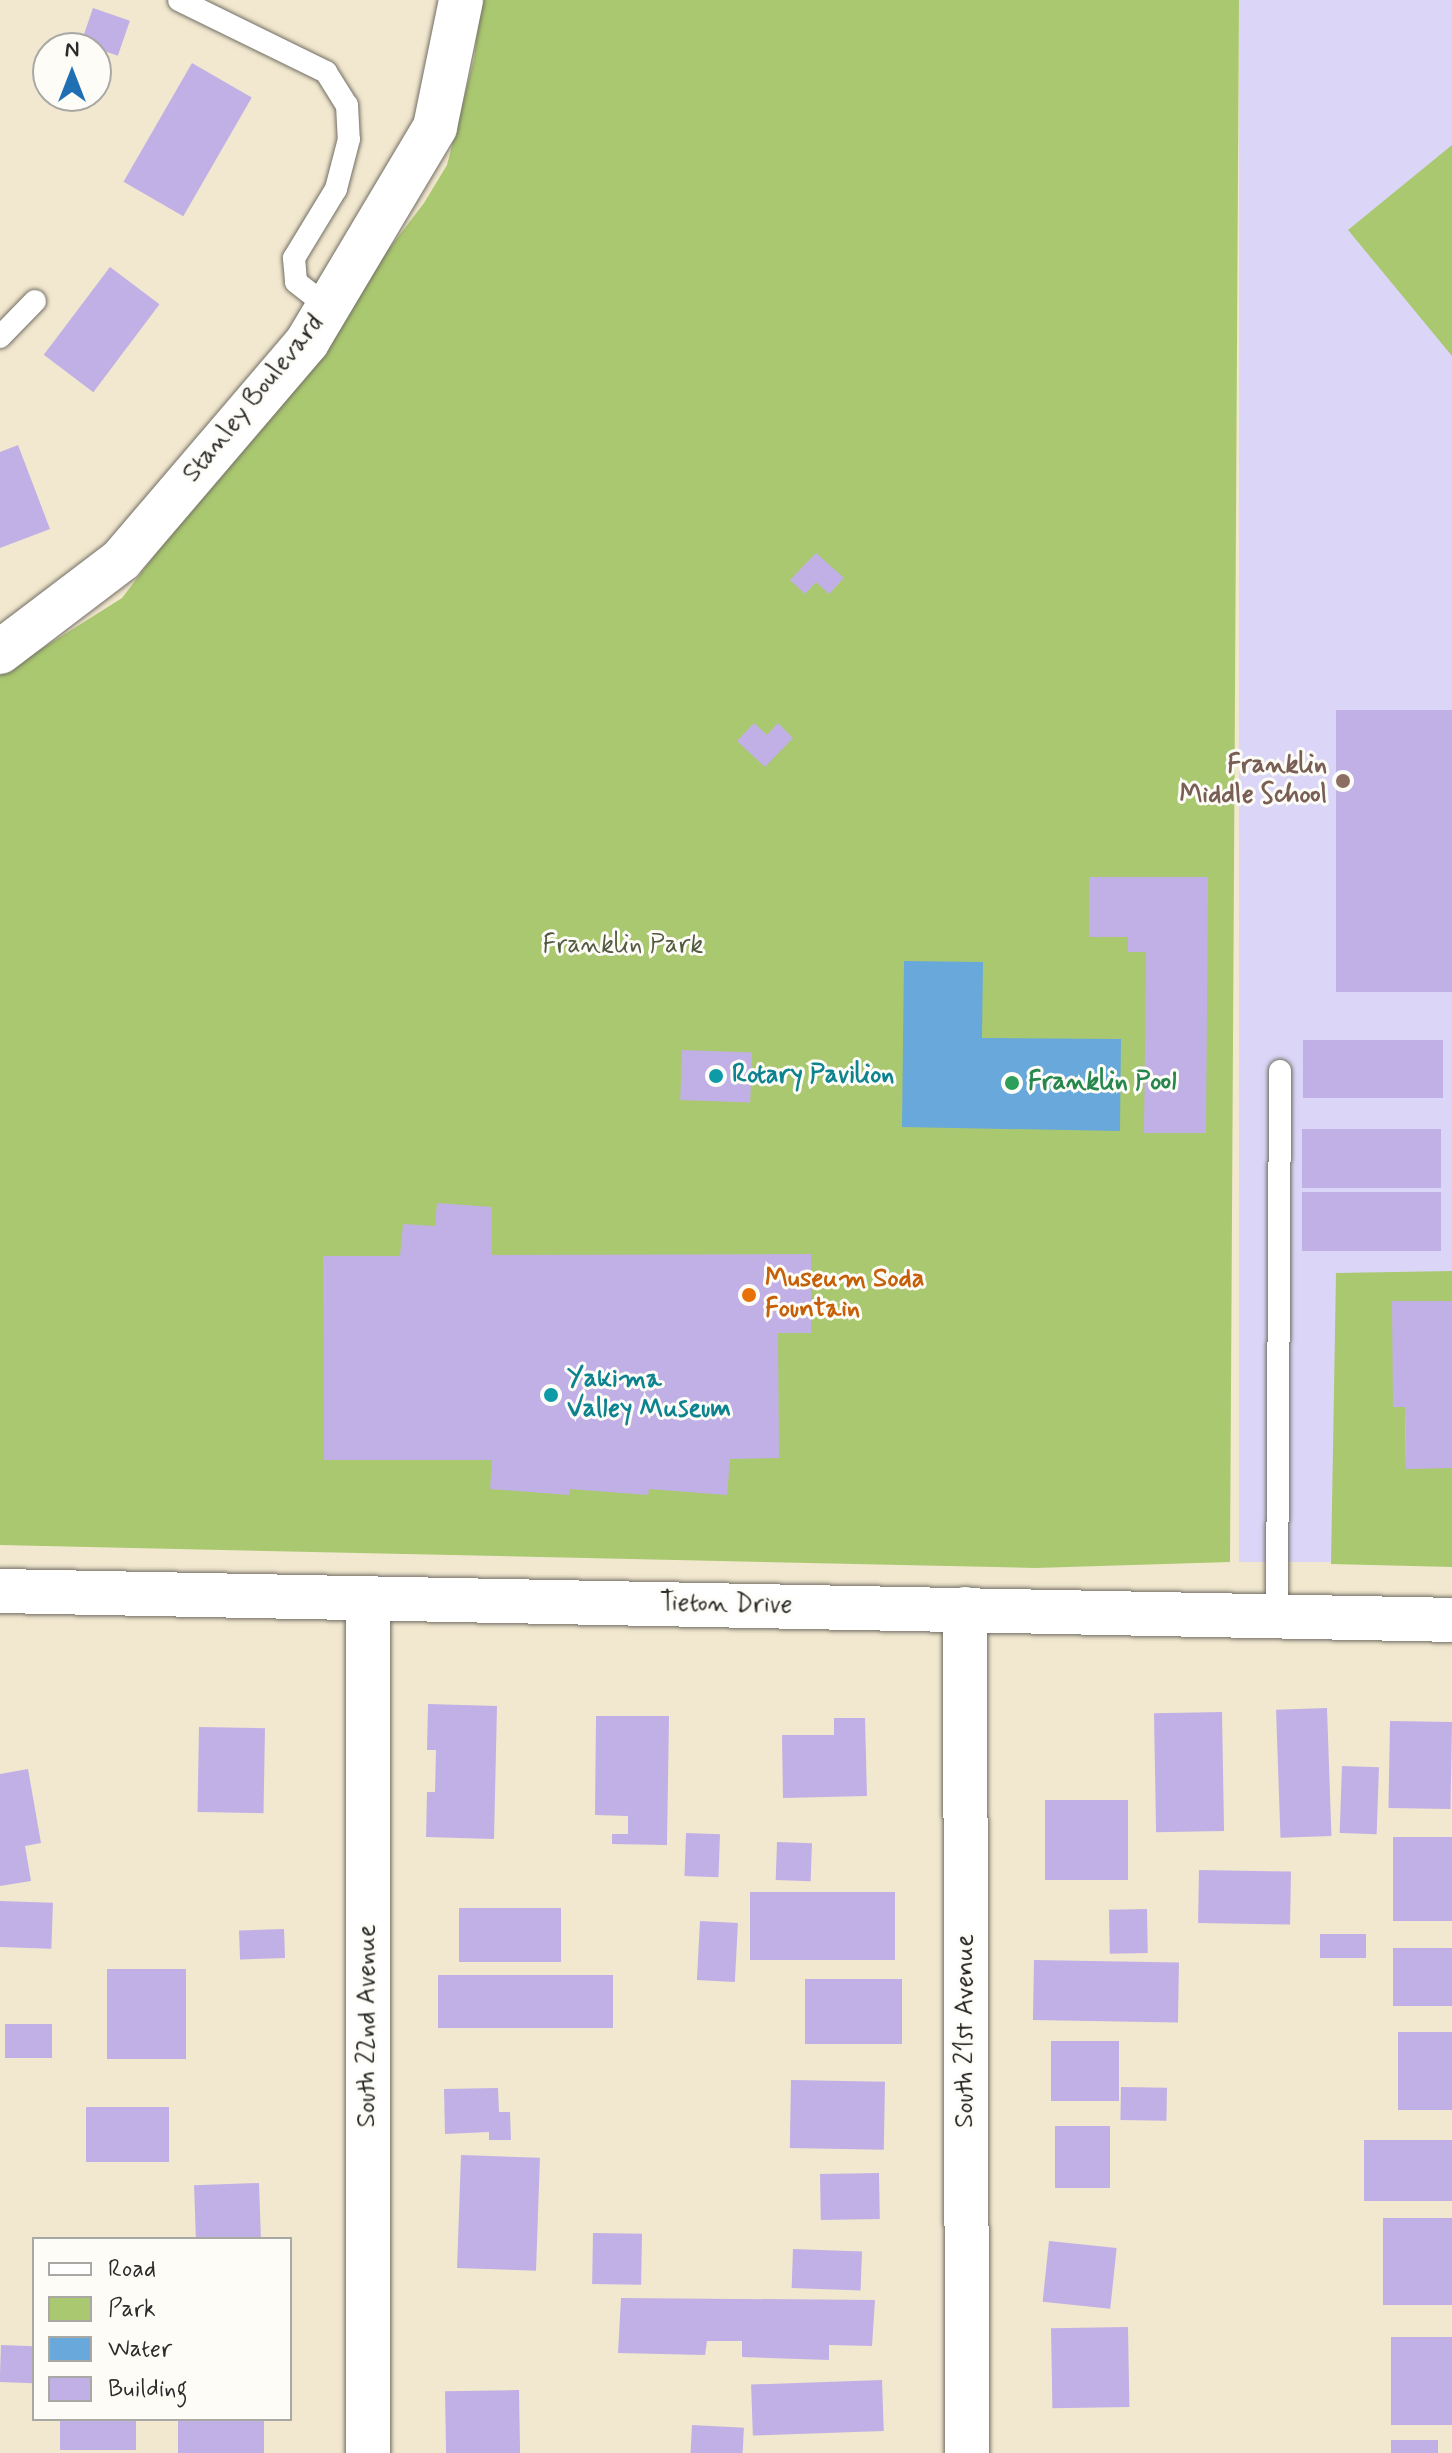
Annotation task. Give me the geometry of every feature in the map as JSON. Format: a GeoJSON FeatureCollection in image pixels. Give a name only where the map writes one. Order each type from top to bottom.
{"type":"FeatureCollection","features":[{"type":"Feature","properties":{"kind":"street","name":"Stanley Boulevard"},"geometry":{"type":"LineString","coordinates":[[0,652],[121,560],[307,342],[435,127],[461,0]]}},
{"type":"Feature","properties":{"kind":"street","name":"Tieton Drive"},"geometry":{"type":"LineString","coordinates":[[0,1591],[1277,1614],[1452,1620]]}},
{"type":"Feature","properties":{"kind":"street","name":"South 22nd Avenue"},"geometry":{"type":"LineString","coordinates":[[368,1599],[368,2453]]}},
{"type":"Feature","properties":{"kind":"street","name":"South 21st Avenue"},"geometry":{"type":"LineString","coordinates":[[965,1609],[967,2453]]}},
{"type":"Feature","properties":{"kind":"lane"},"geometry":{"type":"LineString","coordinates":[[179,0],[326,72],[347,105],[349,139],[336,189],[294,258],[296,282],[328,307]]}},
{"type":"Feature","properties":{"kind":"lane"},"geometry":{"type":"LineString","coordinates":[[0,337],[35,301]]}},
{"type":"Feature","properties":{"kind":"lane"},"geometry":{"type":"LineString","coordinates":[[1277,1614],[1280,1071]]}},
{"type":"Feature","properties":{"kind":"shaded area","name":"Franklin Middle School"},"geometry":{"type":"Polygon","coordinates":[[[1239,0],[1452,0],[1452,1562],[1239,1562],[1239,0]]]}},
{"type":"Feature","properties":{"kind":"green space","name":"Franklin Park"},"geometry":{"type":"Polygon","coordinates":[[[481,0],[1239,0],[1230,1562],[1035,1568],[0,1545],[0,675],[122,598],[424,203],[447,165],[474,59],[481,0]]]}},
{"type":"Feature","properties":{"kind":"green space"},"geometry":{"type":"Polygon","coordinates":[[[1452,145],[1452,356],[1348,230],[1452,145]]]}},
{"type":"Feature","properties":{"kind":"green space"},"geometry":{"type":"Polygon","coordinates":[[[1452,1271],[1452,1301],[1393,1301],[1393,1407],[1405,1407],[1406,1468],[1452,1468],[1452,1567],[1331,1564],[1336,1273],[1452,1271]]]}},
{"type":"Feature","properties":{"kind":"water","name":"Franklin Pool"},"geometry":{"type":"Polygon","coordinates":[[[904,961],[983,962],[982,1038],[1121,1039],[1120,1131],[902,1127],[904,961]]]}},
{"type":"Feature","properties":{"kind":"building"},"geometry":{"type":"Polygon","coordinates":[[[93,8],[130,21],[118,56],[112,54],[112,32],[85,32],[93,8]]]}},
{"type":"Feature","properties":{"kind":"building"},"geometry":{"type":"Polygon","coordinates":[[[192,63],[252,97],[183,216],[124,182],[192,63]]]}},
{"type":"Feature","properties":{"kind":"building"},"geometry":{"type":"Polygon","coordinates":[[[110,267],[160,304],[93,392],[44,355],[110,267]]]}},
{"type":"Feature","properties":{"kind":"building"},"geometry":{"type":"Polygon","coordinates":[[[18,445],[50,529],[0,548],[0,452],[18,445]]]}},
{"type":"Feature","properties":{"kind":"building"},"geometry":{"type":"Polygon","coordinates":[[[816,553],[844,578],[829,594],[816,582],[805,594],[790,580],[816,553]]]}},
{"type":"Feature","properties":{"kind":"building"},"geometry":{"type":"Polygon","coordinates":[[[1336,710],[1452,710],[1452,992],[1336,992],[1336,710]]]}},
{"type":"Feature","properties":{"kind":"building"},"geometry":{"type":"Polygon","coordinates":[[[754,723],[767,735],[778,723],[793,738],[765,767],[737,741],[754,723]]]}},
{"type":"Feature","properties":{"kind":"building"},"geometry":{"type":"Polygon","coordinates":[[[1089,877],[1208,877],[1206,1133],[1144,1133],[1146,952],[1128,952],[1128,937],[1089,937],[1089,877]]]}},
{"type":"Feature","properties":{"kind":"building"},"geometry":{"type":"Polygon","coordinates":[[[1303,1040],[1443,1040],[1443,1098],[1303,1098],[1303,1040]]]}},
{"type":"Feature","properties":{"kind":"building","name":"Rotary Pavilion"},"geometry":{"type":"Polygon","coordinates":[[[682,1050],[752,1052],[750,1102],[680,1100],[682,1050]]]}},
{"type":"Feature","properties":{"kind":"building"},"geometry":{"type":"Polygon","coordinates":[[[1302,1129],[1441,1129],[1441,1188],[1302,1188],[1302,1129]]]}},
{"type":"Feature","properties":{"kind":"building"},"geometry":{"type":"Polygon","coordinates":[[[1302,1192],[1441,1192],[1441,1251],[1302,1251],[1302,1192]]]}},
{"type":"Feature","properties":{"kind":"building","name":"Yakima Valley Museum"},"geometry":{"type":"Polygon","coordinates":[[[437,1203],[492,1207],[492,1255],[811,1254],[811,1333],[778,1333],[779,1458],[730,1459],[727,1495],[649,1489],[648,1495],[570,1489],[569,1495],[490,1489],[492,1460],[324,1460],[323,1256],[400,1256],[403,1224],[435,1226],[437,1203]]]}},
{"type":"Feature","properties":{"kind":"building"},"geometry":{"type":"Polygon","coordinates":[[[1392,1301],[1452,1301],[1452,1468],[1406,1469],[1405,1407],[1393,1407],[1392,1301]]]}},
{"type":"Feature","properties":{"kind":"building"},"geometry":{"type":"Polygon","coordinates":[[[428,1704],[497,1706],[494,1839],[426,1837],[427,1792],[435,1792],[436,1750],[427,1750],[428,1704]]]}},
{"type":"Feature","properties":{"kind":"building"},"geometry":{"type":"Polygon","coordinates":[[[1327,1708],[1331,1836],[1280,1838],[1276,1710],[1327,1708]]]}},
{"type":"Feature","properties":{"kind":"building"},"geometry":{"type":"Polygon","coordinates":[[[1222,1712],[1224,1831],[1156,1832],[1154,1713],[1222,1712]]]}},
{"type":"Feature","properties":{"kind":"building"},"geometry":{"type":"Polygon","coordinates":[[[596,1716],[669,1716],[667,1845],[612,1844],[612,1834],[628,1834],[628,1816],[595,1815],[596,1716]]]}},
{"type":"Feature","properties":{"kind":"building"},"geometry":{"type":"Polygon","coordinates":[[[834,1718],[865,1718],[867,1796],[783,1798],[782,1735],[834,1735],[834,1718]]]}},
{"type":"Feature","properties":{"kind":"building"},"geometry":{"type":"Polygon","coordinates":[[[1390,1721],[1452,1722],[1450,1809],[1388,1808],[1390,1721]]]}},
{"type":"Feature","properties":{"kind":"building"},"geometry":{"type":"Polygon","coordinates":[[[199,1727],[265,1728],[264,1813],[198,1812],[199,1727]]]}},
{"type":"Feature","properties":{"kind":"building"},"geometry":{"type":"Polygon","coordinates":[[[1342,1766],[1379,1767],[1377,1834],[1340,1833],[1342,1766]]]}},
{"type":"Feature","properties":{"kind":"building"},"geometry":{"type":"Polygon","coordinates":[[[28,1769],[41,1843],[25,1846],[31,1881],[0,1886],[0,1774],[28,1769]]]}},
{"type":"Feature","properties":{"kind":"building"},"geometry":{"type":"Polygon","coordinates":[[[1045,1800],[1128,1800],[1128,1880],[1045,1880],[1045,1800]]]}},
{"type":"Feature","properties":{"kind":"building"},"geometry":{"type":"Polygon","coordinates":[[[686,1833],[720,1834],[718,1877],[684,1876],[686,1833]]]}},
{"type":"Feature","properties":{"kind":"building"},"geometry":{"type":"Polygon","coordinates":[[[1393,1837],[1452,1837],[1452,1921],[1393,1921],[1393,1837]]]}},
{"type":"Feature","properties":{"kind":"building"},"geometry":{"type":"Polygon","coordinates":[[[777,1842],[812,1843],[811,1881],[776,1880],[777,1842]]]}},
{"type":"Feature","properties":{"kind":"building"},"geometry":{"type":"Polygon","coordinates":[[[1199,1870],[1291,1872],[1290,1925],[1198,1923],[1199,1870]]]}},
{"type":"Feature","properties":{"kind":"building"},"geometry":{"type":"Polygon","coordinates":[[[750,1892],[895,1892],[895,1960],[750,1960],[750,1892]]]}},
{"type":"Feature","properties":{"kind":"building"},"geometry":{"type":"Polygon","coordinates":[[[0,1901],[53,1903],[51,1949],[0,1947],[0,1901]]]}},
{"type":"Feature","properties":{"kind":"building"},"geometry":{"type":"Polygon","coordinates":[[[459,1908],[561,1908],[561,1962],[459,1962],[459,1908]]]}},
{"type":"Feature","properties":{"kind":"building"},"geometry":{"type":"Polygon","coordinates":[[[1147,1909],[1148,1953],[1110,1954],[1109,1910],[1147,1909]]]}},
{"type":"Feature","properties":{"kind":"building"},"geometry":{"type":"Polygon","coordinates":[[[700,1921],[738,1923],[735,1982],[697,1980],[700,1921]]]}},
{"type":"Feature","properties":{"kind":"building"},"geometry":{"type":"Polygon","coordinates":[[[284,1929],[285,1958],[240,1960],[239,1931],[284,1929]]]}},
{"type":"Feature","properties":{"kind":"building"},"geometry":{"type":"Polygon","coordinates":[[[1320,1934],[1366,1934],[1366,1958],[1320,1958],[1320,1934]]]}},
{"type":"Feature","properties":{"kind":"building"},"geometry":{"type":"Polygon","coordinates":[[[1393,1948],[1452,1948],[1452,2006],[1393,2006],[1393,1948]]]}},
{"type":"Feature","properties":{"kind":"building"},"geometry":{"type":"Polygon","coordinates":[[[1034,1960],[1179,1963],[1178,2023],[1033,2020],[1034,1960]]]}},
{"type":"Feature","properties":{"kind":"building"},"geometry":{"type":"Polygon","coordinates":[[[107,1969],[186,1969],[186,2059],[107,2059],[107,1969]]]}},
{"type":"Feature","properties":{"kind":"building"},"geometry":{"type":"Polygon","coordinates":[[[438,1975],[613,1975],[613,2028],[438,2028],[438,1975]]]}},
{"type":"Feature","properties":{"kind":"building"},"geometry":{"type":"Polygon","coordinates":[[[805,1979],[902,1979],[902,2044],[805,2044],[805,1979]]]}},
{"type":"Feature","properties":{"kind":"building"},"geometry":{"type":"Polygon","coordinates":[[[5,2024],[52,2024],[52,2058],[5,2058],[5,2024]]]}},
{"type":"Feature","properties":{"kind":"building"},"geometry":{"type":"Polygon","coordinates":[[[1398,2032],[1452,2032],[1452,2110],[1398,2110],[1398,2032]]]}},
{"type":"Feature","properties":{"kind":"building"},"geometry":{"type":"Polygon","coordinates":[[[1051,2041],[1119,2041],[1119,2101],[1051,2101],[1051,2041]]]}},
{"type":"Feature","properties":{"kind":"building"},"geometry":{"type":"Polygon","coordinates":[[[791,2080],[885,2082],[884,2150],[790,2148],[791,2080]]]}},
{"type":"Feature","properties":{"kind":"building"},"geometry":{"type":"Polygon","coordinates":[[[1121,2087],[1167,2088],[1166,2121],[1120,2120],[1121,2087]]]}},
{"type":"Feature","properties":{"kind":"building"},"geometry":{"type":"Polygon","coordinates":[[[498,2088],[499,2112],[510,2112],[511,2140],[489,2140],[489,2132],[445,2134],[444,2089],[498,2088]]]}},
{"type":"Feature","properties":{"kind":"building"},"geometry":{"type":"Polygon","coordinates":[[[86,2107],[169,2107],[169,2162],[86,2162],[86,2107]]]}},
{"type":"Feature","properties":{"kind":"building"},"geometry":{"type":"Polygon","coordinates":[[[1055,2126],[1110,2126],[1110,2188],[1055,2188],[1055,2126]]]}},
{"type":"Feature","properties":{"kind":"building"},"geometry":{"type":"Polygon","coordinates":[[[1364,2140],[1452,2140],[1452,2201],[1364,2201],[1364,2140]]]}},
{"type":"Feature","properties":{"kind":"building"},"geometry":{"type":"Polygon","coordinates":[[[461,2155],[540,2158],[536,2271],[457,2268],[461,2155]]]}},
{"type":"Feature","properties":{"kind":"building"},"geometry":{"type":"Polygon","coordinates":[[[879,2173],[880,2219],[821,2220],[820,2174],[879,2173]]]}},
{"type":"Feature","properties":{"kind":"building"},"geometry":{"type":"Polygon","coordinates":[[[259,2183],[261,2237],[196,2237],[194,2185],[259,2183]]]}},
{"type":"Feature","properties":{"kind":"building"},"geometry":{"type":"Polygon","coordinates":[[[1383,2218],[1452,2218],[1452,2305],[1383,2305],[1383,2218]]]}},
{"type":"Feature","properties":{"kind":"building"},"geometry":{"type":"Polygon","coordinates":[[[593,2233],[642,2234],[641,2285],[592,2284],[593,2233]]]}},
{"type":"Feature","properties":{"kind":"building"},"geometry":{"type":"Polygon","coordinates":[[[1049,2241],[1117,2248],[1110,2309],[1043,2302],[1049,2241]]]}},
{"type":"Feature","properties":{"kind":"building"},"geometry":{"type":"Polygon","coordinates":[[[793,2249],[862,2251],[861,2290],[792,2288],[793,2249]]]}},
{"type":"Feature","properties":{"kind":"building"},"geometry":{"type":"Polygon","coordinates":[[[621,2298],[875,2300],[872,2346],[829,2345],[829,2360],[742,2357],[742,2341],[707,2341],[705,2355],[618,2353],[621,2298]]]}},
{"type":"Feature","properties":{"kind":"building"},"geometry":{"type":"Polygon","coordinates":[[[1128,2327],[1129,2407],[1052,2408],[1051,2328],[1128,2327]]]}},
{"type":"Feature","properties":{"kind":"building"},"geometry":{"type":"Polygon","coordinates":[[[1391,2337],[1452,2337],[1452,2425],[1391,2425],[1391,2337]]]}},
{"type":"Feature","properties":{"kind":"building"},"geometry":{"type":"Polygon","coordinates":[[[1,2345],[32,2346],[32,2383],[0,2382],[1,2345]]]}},
{"type":"Feature","properties":{"kind":"building"},"geometry":{"type":"Polygon","coordinates":[[[882,2380],[884,2431],[753,2436],[751,2385],[882,2380]]]}},
{"type":"Feature","properties":{"kind":"building"},"geometry":{"type":"Polygon","coordinates":[[[519,2390],[520,2453],[446,2453],[445,2391],[519,2390]]]}},
{"type":"Feature","properties":{"kind":"building"},"geometry":{"type":"Polygon","coordinates":[[[60,2421],[136,2421],[136,2450],[60,2450],[60,2421]]]}},
{"type":"Feature","properties":{"kind":"building"},"geometry":{"type":"Polygon","coordinates":[[[178,2421],[264,2421],[264,2453],[178,2453],[178,2421]]]}},
{"type":"Feature","properties":{"kind":"building"},"geometry":{"type":"Polygon","coordinates":[[[692,2425],[744,2428],[743,2453],[691,2453],[692,2425]]]}},
{"type":"Feature","properties":{"kind":"building"},"geometry":{"type":"Polygon","coordinates":[[[1391,2440],[1438,2440],[1438,2453],[1391,2453],[1391,2440]]]}},
{"type":"Feature","properties":{"kind":"place","name":"Franklin Middle School"},"geometry":{"type":"Point","coordinates":[1343,781]}},
{"type":"Feature","properties":{"kind":"place","name":"Rotary Pavilion"},"geometry":{"type":"Point","coordinates":[716,1076]}},
{"type":"Feature","properties":{"kind":"place","name":"Franklin Pool"},"geometry":{"type":"Point","coordinates":[1012,1083]}},
{"type":"Feature","properties":{"kind":"place","name":"Museum Soda Fountain"},"geometry":{"type":"Point","coordinates":[749,1295]}},
{"type":"Feature","properties":{"kind":"place","name":"Yakima Valley Museum"},"geometry":{"type":"Point","coordinates":[551,1395]}}]}
